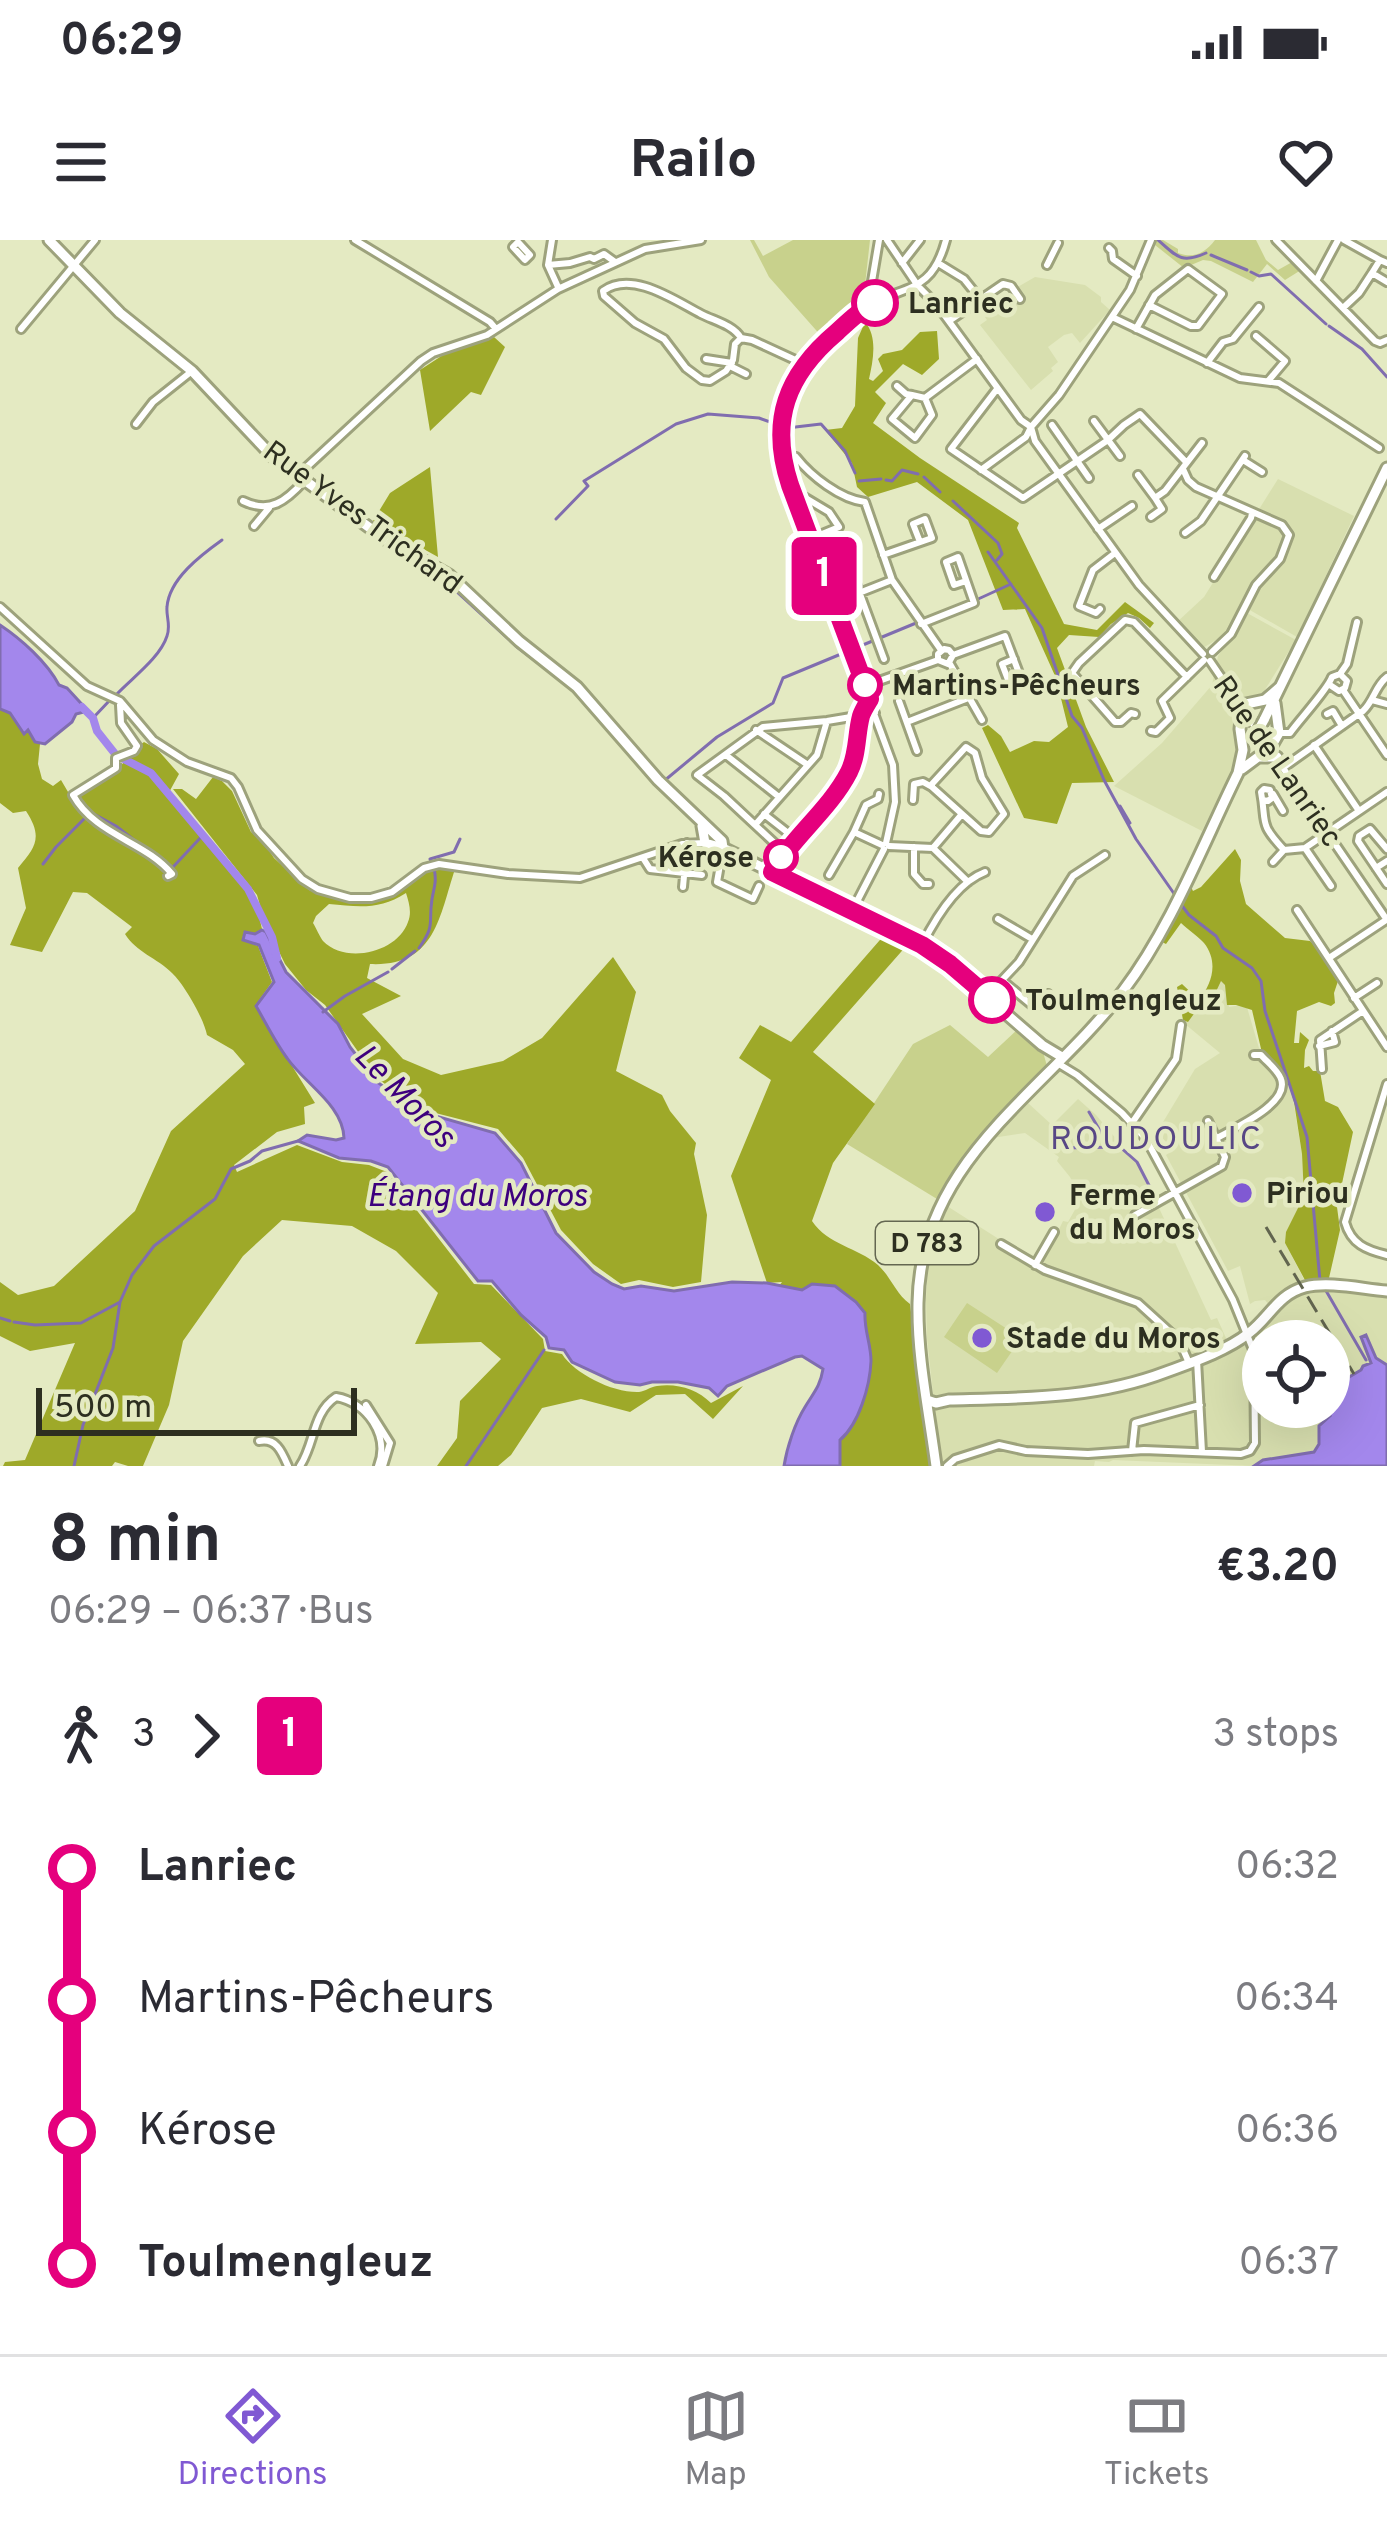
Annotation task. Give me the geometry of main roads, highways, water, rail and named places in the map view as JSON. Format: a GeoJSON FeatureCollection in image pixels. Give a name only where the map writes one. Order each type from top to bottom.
{"type":"FeatureCollection","features":[{"type":"Feature","properties":{"kind":"main road","name":"Rue Yves Trichard"},"geometry":{"type":"LineString","coordinates":[[49,240],[120,313],[192,371],[260,446],[385,539],[449,575],[577,687],[658,780],[711,830]]}},
{"type":"Feature","properties":{"kind":"main road","name":"D 783"},"geometry":{"type":"LineString","coordinates":[[939,1400],[926,1386],[918,1317],[919,1286],[938,1211],[972,1154],[1117,999],[1147,955],[1387,468]]}},
{"type":"Feature","properties":{"kind":"main road","name":"D 783"},"geometry":{"type":"LineString","coordinates":[[1238,773],[1244,716],[1278,692]]}},
{"type":"Feature","properties":{"kind":"main road"},"geometry":{"type":"LineString","coordinates":[[1238,773],[1258,757],[1277,757],[1278,692]]}},
{"type":"Feature","properties":{"kind":"main road"},"geometry":{"type":"LineString","coordinates":[[700,821],[706,843]]}},
{"type":"Feature","properties":{"kind":"main road"},"geometry":{"type":"LineString","coordinates":[[706,843],[711,830]]}},
{"type":"Feature","properties":{"kind":"main road"},"geometry":{"type":"LineString","coordinates":[[711,830],[723,848]]}},
{"type":"Feature","properties":{"kind":"main road"},"geometry":{"type":"LineString","coordinates":[[706,843],[922,945],[1060,1060]]}},
{"type":"Feature","properties":{"kind":"main road"},"geometry":{"type":"LineString","coordinates":[[936,1466],[931,1411],[939,1400],[1098,1392],[1193,1361],[1248,1334],[1280,1300],[1301,1288],[1387,1292]]}},
{"type":"Feature","properties":{"kind":"water"},"geometry":{"type":"Polygon","coordinates":[[[0,625],[33,652],[88,711],[76,714],[45,744],[35,742],[28,730],[24,734],[10,713],[0,709],[0,625]]]}},
{"type":"Feature","properties":{"kind":"water","name":"Étang du Moros"},"geometry":{"type":"Polygon","coordinates":[[[262,930],[286,972],[338,1024],[377,1082],[418,1111],[495,1133],[521,1163],[556,1233],[612,1284],[624,1289],[641,1286],[674,1291],[732,1282],[802,1290],[812,1284],[835,1286],[856,1302],[865,1313],[870,1371],[858,1415],[840,1440],[840,1466],[784,1466],[801,1413],[823,1369],[802,1356],[727,1386],[718,1396],[709,1388],[678,1382],[615,1382],[572,1362],[564,1350],[549,1348],[546,1337],[492,1281],[478,1281],[388,1167],[339,1158],[298,1141],[307,1135],[344,1138],[337,1115],[287,1058],[256,1006],[274,982],[259,945],[243,940],[245,932],[262,930]]]}},
{"type":"Feature","properties":{"kind":"water"},"geometry":{"type":"Polygon","coordinates":[[[1366,1335],[1376,1358],[1387,1365],[1387,1466],[1254,1466],[1263,1460],[1314,1452],[1319,1428],[1350,1428],[1350,1377],[1371,1363],[1361,1337],[1366,1335]]]}},
{"type":"Feature","properties":{"kind":"waterway"},"geometry":{"type":"LineString","coordinates":[[1158,240],[1180,257],[1206,253]]}},
{"type":"Feature","properties":{"kind":"waterway"},"geometry":{"type":"LineString","coordinates":[[1211,255],[1247,270]]}},
{"type":"Feature","properties":{"kind":"waterway"},"geometry":{"type":"LineString","coordinates":[[1251,272],[1271,274],[1326,324]]}},
{"type":"Feature","properties":{"kind":"waterway"},"geometry":{"type":"LineString","coordinates":[[1329,326],[1362,349],[1387,377]]}},
{"type":"Feature","properties":{"kind":"waterway"},"geometry":{"type":"LineString","coordinates":[[556,519],[588,486],[584,481],[676,424],[708,414],[759,418],[787,428],[821,424],[845,451],[855,473]]}},
{"type":"Feature","properties":{"kind":"waterway"},"geometry":{"type":"LineString","coordinates":[[886,480],[892,481],[902,470],[918,474]]}},
{"type":"Feature","properties":{"kind":"waterway"},"geometry":{"type":"LineString","coordinates":[[924,477],[940,492]]}},
{"type":"Feature","properties":{"kind":"waterway"},"geometry":{"type":"LineString","coordinates":[[859,481],[881,479]]}},
{"type":"Feature","properties":{"kind":"waterway"},"geometry":{"type":"LineString","coordinates":[[953,501],[998,543],[1002,554],[997,560]]}},
{"type":"Feature","properties":{"kind":"waterway"},"geometry":{"type":"LineString","coordinates":[[116,695],[163,644],[173,587],[222,540]]}},
{"type":"Feature","properties":{"kind":"waterway"},"geometry":{"type":"LineString","coordinates":[[988,552],[1042,628],[1072,716],[1136,839],[1175,895]]}},
{"type":"Feature","properties":{"kind":"waterway"},"geometry":{"type":"LineString","coordinates":[[434,571],[558,678]]}},
{"type":"Feature","properties":{"kind":"waterway"},"geometry":{"type":"LineString","coordinates":[[976,600],[1011,584]]}},
{"type":"Feature","properties":{"kind":"waterway"},"geometry":{"type":"LineString","coordinates":[[606,728],[658,786],[717,737],[773,703],[783,678],[933,616]]}},
{"type":"Feature","properties":{"kind":"waterway"},"geometry":{"type":"LineString","coordinates":[[93,718],[110,700]]}},
{"type":"Feature","properties":{"kind":"waterway","name":"Le Moros"},"geometry":{"type":"LineString","coordinates":[[82,707],[116,755],[151,773],[248,889],[277,958]]}},
{"type":"Feature","properties":{"kind":"waterway"},"geometry":{"type":"LineString","coordinates":[[1120,806],[1130,823]]}},
{"type":"Feature","properties":{"kind":"waterway"},"geometry":{"type":"LineString","coordinates":[[92,813],[143,847]]}},
{"type":"Feature","properties":{"kind":"waterway"},"geometry":{"type":"LineString","coordinates":[[43,864],[85,818]]}},
{"type":"Feature","properties":{"kind":"waterway"},"geometry":{"type":"LineString","coordinates":[[165,863],[173,867],[203,835]]}},
{"type":"Feature","properties":{"kind":"waterway"},"geometry":{"type":"LineString","coordinates":[[431,861],[454,852],[460,839]]}},
{"type":"Feature","properties":{"kind":"waterway"},"geometry":{"type":"LineString","coordinates":[[419,948],[430,929],[434,868]]}},
{"type":"Feature","properties":{"kind":"waterway"},"geometry":{"type":"LineString","coordinates":[[1180,903],[1261,981],[1265,1011],[1307,1137],[1320,1281]]}},
{"type":"Feature","properties":{"kind":"waterway"},"geometry":{"type":"LineString","coordinates":[[392,969],[415,951]]}},
{"type":"Feature","properties":{"kind":"waterway"},"geometry":{"type":"LineString","coordinates":[[323,1012],[388,972]]}},
{"type":"Feature","properties":{"kind":"waterway"},"geometry":{"type":"LineString","coordinates":[[1089,1112],[1109,1146]]}},
{"type":"Feature","properties":{"kind":"waterway"},"geometry":{"type":"LineString","coordinates":[[74,1466],[83,1425],[113,1348],[120,1302],[132,1275],[154,1246],[215,1199],[231,1169],[262,1151],[298,1141]]}},
{"type":"Feature","properties":{"kind":"waterway"},"geometry":{"type":"LineString","coordinates":[[1063,1148],[1120,1147],[1137,1162],[1156,1199]]}},
{"type":"Feature","properties":{"kind":"waterway"},"geometry":{"type":"LineString","coordinates":[[1325,1289],[1366,1360]]}},
{"type":"Feature","properties":{"kind":"waterway"},"geometry":{"type":"LineString","coordinates":[[14,1322],[81,1323],[120,1302]]}},
{"type":"Feature","properties":{"kind":"waterway"},"geometry":{"type":"LineString","coordinates":[[0,1318],[10,1321]]}},
{"type":"Feature","properties":{"kind":"waterway"},"geometry":{"type":"LineString","coordinates":[[466,1466],[544,1350]]}},
{"type":"Feature","properties":{"kind":"railway"},"geometry":{"type":"LineString","coordinates":[[1266,1227],[1354,1374]]}},
{"type":"Feature","properties":{"kind":"place","name":"Lanriec"},"geometry":{"type":"Point","coordinates":[875,303]}},
{"type":"Feature","properties":{"kind":"place","name":"Martins-Pêcheurs"},"geometry":{"type":"Point","coordinates":[865,685]}},
{"type":"Feature","properties":{"kind":"place","name":"Kérose"},"geometry":{"type":"Point","coordinates":[781,857]}},
{"type":"Feature","properties":{"kind":"place","name":"Toulmengleuz"},"geometry":{"type":"Point","coordinates":[992,1000]}},
{"type":"Feature","properties":{"kind":"place","name":"Piriou"},"geometry":{"type":"Point","coordinates":[1242,1193]}},
{"type":"Feature","properties":{"kind":"place","name":"Ferme du Moros"},"geometry":{"type":"Point","coordinates":[1045,1212]}},
{"type":"Feature","properties":{"kind":"place","name":"Stade du Moros"},"geometry":{"type":"Point","coordinates":[982,1338]}},
{"type":"Feature","properties":{"kind":"district","name":"ROUDOULIC"},"geometry":{"type":"Point","coordinates":[1157,1137]}}]}
